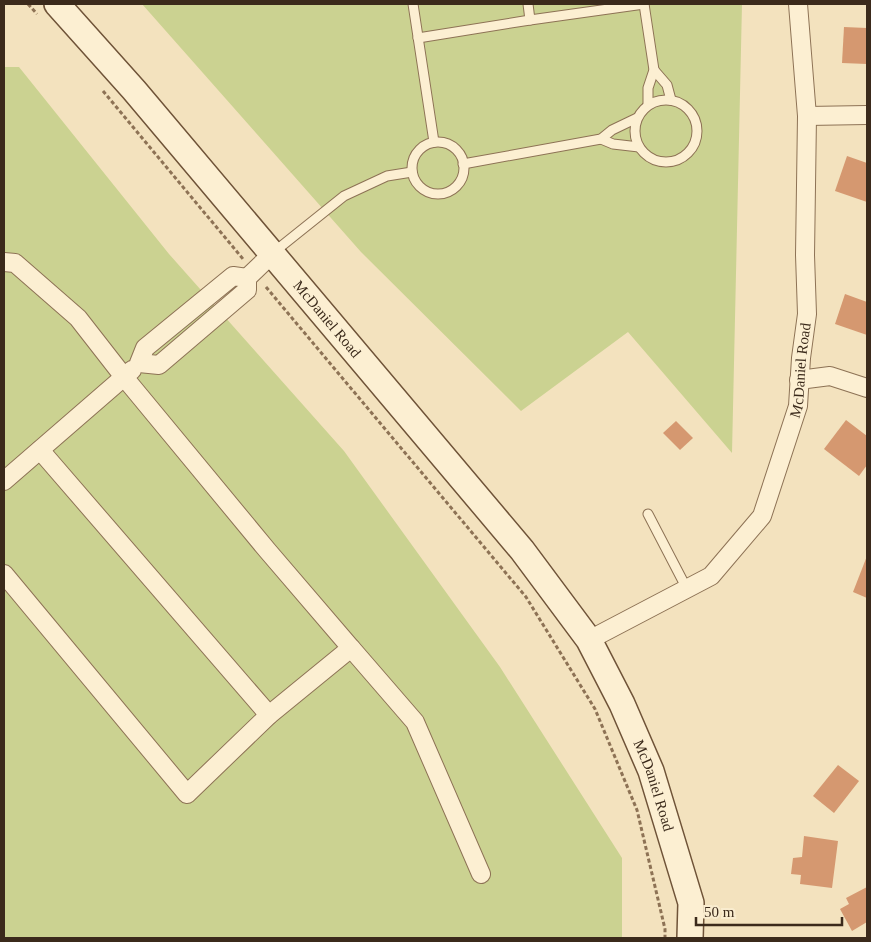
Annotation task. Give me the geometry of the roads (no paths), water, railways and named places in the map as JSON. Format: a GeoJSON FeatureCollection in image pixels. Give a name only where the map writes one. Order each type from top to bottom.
{"type":"FeatureCollection","features":[{"type":"Feature","properties":{"kind":"main road","name":"McDaniel Road"},"geometry":{"type":"LineString","coordinates":[[49,11],[134,90],[522,550],[589,640],[622,704],[651,771],[691,903],[690,938]]}},
{"type":"Feature","properties":{"kind":"street","name":"McDaniel Road"},"geometry":{"type":"LineString","coordinates":[[589,640],[712,576],[762,516],[798,406],[806,314],[807,116],[798,4]]}},
{"type":"Feature","properties":{"kind":"street"},"geometry":{"type":"LineString","coordinates":[[807,116],[867,115]]}},
{"type":"Feature","properties":{"kind":"street"},"geometry":{"type":"LineString","coordinates":[[4,481],[140,363],[145,348],[233,276],[251,275],[272,254]]}},
{"type":"Feature","properties":{"kind":"street"},"geometry":{"type":"LineString","coordinates":[[4,262],[15,263],[78,318],[124,377],[351,648],[416,722],[481,874]]}},
{"type":"Feature","properties":{"kind":"street"},"geometry":{"type":"LineString","coordinates":[[799,380],[830,376],[867,388]]}},
{"type":"Feature","properties":{"kind":"street"},"geometry":{"type":"LineString","coordinates":[[40,450],[269,715]]}},
{"type":"Feature","properties":{"kind":"street"},"geometry":{"type":"LineString","coordinates":[[4,574],[187,794],[269,715],[351,648]]}},
{"type":"Feature","properties":{"kind":"lane"},"geometry":{"type":"LineString","coordinates":[[413,4],[434,142]]}},
{"type":"Feature","properties":{"kind":"lane"},"geometry":{"type":"LineString","coordinates":[[528,4],[530,20]]}},
{"type":"Feature","properties":{"kind":"lane"},"geometry":{"type":"LineString","coordinates":[[418,38],[644,4],[654,70],[648,88],[648,105]]}},
{"type":"Feature","properties":{"kind":"lane"},"geometry":{"type":"LineString","coordinates":[[654,70],[667,85],[670,100]]}},
{"type":"Feature","properties":{"kind":"lane"},"geometry":{"type":"LineString","coordinates":[[463,164],[601,139],[612,130],[637,118],[648,105],[661,100],[670,100],[688,110],[694,119],[696,139],[691,148],[679,158],[664,162],[654,159],[639,147],[635,138],[637,118]]}},
{"type":"Feature","properties":{"kind":"lane"},"geometry":{"type":"LineString","coordinates":[[601,139],[613,144],[639,147]]}},
{"type":"Feature","properties":{"kind":"lane"},"geometry":{"type":"LineString","coordinates":[[434,142],[443,142],[458,151],[463,164],[463,174],[460,182],[447,192],[439,194],[423,189],[416,183],[412,172],[414,157],[419,150],[434,142]]}},
{"type":"Feature","properties":{"kind":"lane"},"geometry":{"type":"LineString","coordinates":[[272,254],[344,196],[387,176],[412,172]]}},
{"type":"Feature","properties":{"kind":"lane"},"geometry":{"type":"LineString","coordinates":[[648,514],[687,589]]}}]}
